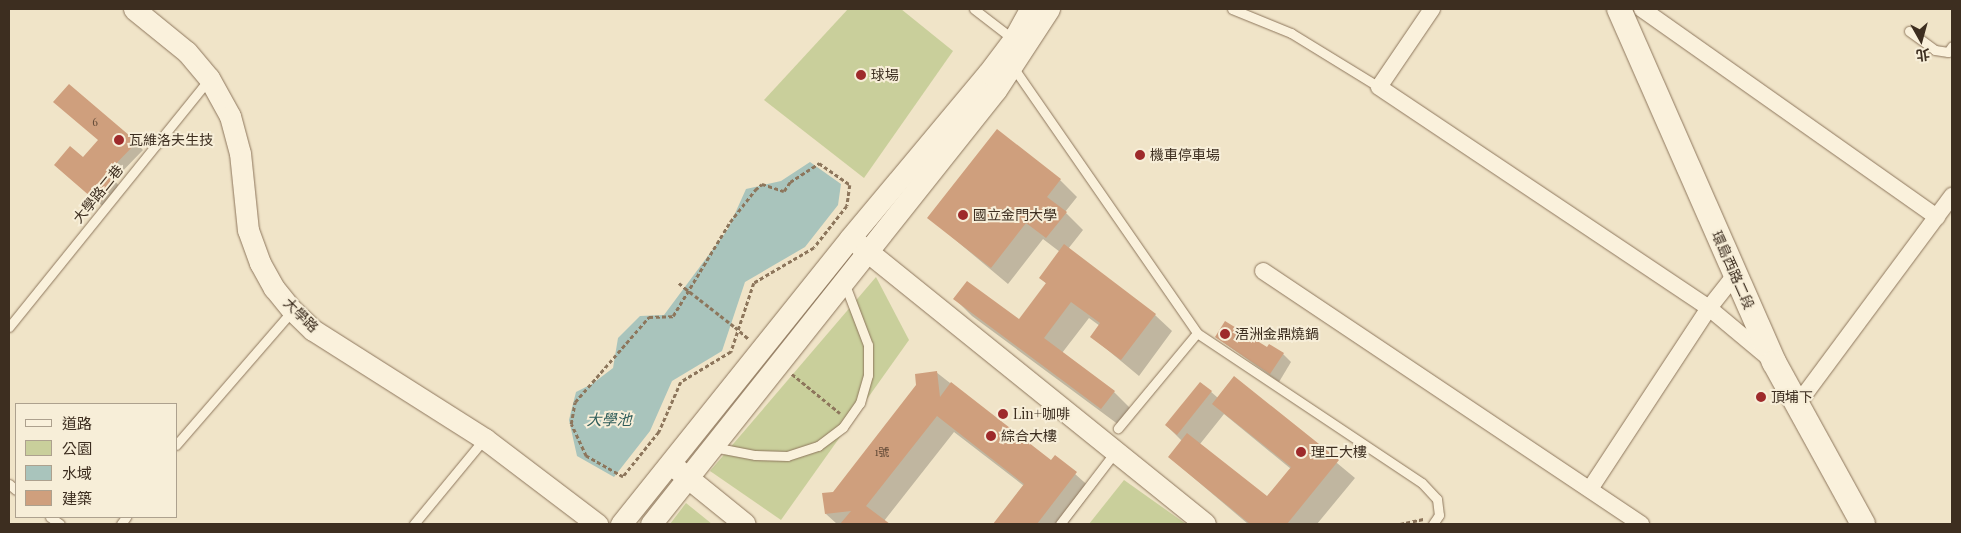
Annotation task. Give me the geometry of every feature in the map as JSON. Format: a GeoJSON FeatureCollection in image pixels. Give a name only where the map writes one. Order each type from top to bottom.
{"type":"FeatureCollection","features":[{"type":"Feature","properties":{"kind":"main road","name":"環島西路二段"},"geometry":{"type":"LineString","coordinates":[[1619,9],[1774,362],[1796,406],[1862,524]]}},
{"type":"Feature","properties":{"kind":"street","name":"大學路"},"geometry":{"type":"LineString","coordinates":[[134,9],[166,33],[210,78],[230,116],[240,153],[248,230],[260,263],[292,310],[313,330],[484,439],[597,524]]}},
{"type":"Feature","properties":{"kind":"street"},"geometry":{"type":"LineString","coordinates":[[621,524],[671,464],[850,238],[1014,40],[1030,9]]}},
{"type":"Feature","properties":{"kind":"street"},"geometry":{"type":"LineString","coordinates":[[651,524],[1013,67],[1049,9]]}},
{"type":"Feature","properties":{"kind":"street"},"geometry":{"type":"LineString","coordinates":[[1432,9],[1379,87],[1709,308],[1774,362]]}},
{"type":"Feature","properties":{"kind":"street"},"geometry":{"type":"LineString","coordinates":[[1642,9],[1937,217]]}},
{"type":"Feature","properties":{"kind":"street"},"geometry":{"type":"LineString","coordinates":[[1796,406],[1952,196]]}},
{"type":"Feature","properties":{"kind":"street"},"geometry":{"type":"LineString","coordinates":[[850,238],[1205,524]]}},
{"type":"Feature","properties":{"kind":"street"},"geometry":{"type":"LineString","coordinates":[[1263,270],[1641,524]]}},
{"type":"Feature","properties":{"kind":"street"},"geometry":{"type":"LineString","coordinates":[[1590,489],[1709,308],[1735,275]]}},
{"type":"Feature","properties":{"kind":"street"},"geometry":{"type":"LineString","coordinates":[[671,464],[745,524]]}},
{"type":"Feature","properties":{"kind":"lane"},"geometry":{"type":"LineString","coordinates":[[974,9],[1014,40]]}},
{"type":"Feature","properties":{"kind":"lane"},"geometry":{"type":"LineString","coordinates":[[1232,9],[1290,33],[1379,87]]}},
{"type":"Feature","properties":{"kind":"lane"},"geometry":{"type":"LineString","coordinates":[[1909,32],[1935,50],[1948,52],[1952,46]]}},
{"type":"Feature","properties":{"kind":"lane"},"geometry":{"type":"LineString","coordinates":[[1013,67],[1197,333],[1422,482],[1437,499],[1439,515],[1433,524]]}},
{"type":"Feature","properties":{"kind":"lane","name":"大學路二巷"},"geometry":{"type":"LineString","coordinates":[[9,327],[210,78]]}},
{"type":"Feature","properties":{"kind":"lane"},"geometry":{"type":"LineString","coordinates":[[713,447],[755,455],[787,456],[818,446],[844,427],[860,403],[868,375],[868,346],[844,282]]}},
{"type":"Feature","properties":{"kind":"lane"},"geometry":{"type":"LineString","coordinates":[[178,443],[292,310]]}},
{"type":"Feature","properties":{"kind":"lane"},"geometry":{"type":"LineString","coordinates":[[1118,428],[1197,333]]}},
{"type":"Feature","properties":{"kind":"lane"},"geometry":{"type":"LineString","coordinates":[[414,524],[484,439]]}},
{"type":"Feature","properties":{"kind":"lane"},"geometry":{"type":"LineString","coordinates":[[1060,524],[1115,452]]}},
{"type":"Feature","properties":{"kind":"path"},"geometry":{"type":"LineString","coordinates":[[819,163],[850,185],[847,206],[814,248],[754,283],[739,330],[731,352],[681,382],[659,432],[623,478],[586,456],[571,424],[576,402],[648,317],[673,316],[730,222],[755,190],[762,184],[784,191],[790,182],[819,163]]}},
{"type":"Feature","properties":{"kind":"path"},"geometry":{"type":"LineString","coordinates":[[679,283],[735,327]]}},
{"type":"Feature","properties":{"kind":"path"},"geometry":{"type":"LineString","coordinates":[[793,374],[840,412]]}},
{"type":"Feature","properties":{"kind":"path"},"geometry":{"type":"LineString","coordinates":[[1400,524],[1439,515]]}},
{"type":"Feature","properties":{"kind":"green space","name":"球場"},"geometry":{"type":"Polygon","coordinates":[[[848,9],[901,9],[953,51],[864,178],[764,100],[848,9]]]}},
{"type":"Feature","properties":{"kind":"green space"},"geometry":{"type":"Polygon","coordinates":[[[876,277],[909,340],[781,520],[710,471],[876,277]]]}},
{"type":"Feature","properties":{"kind":"green space"},"geometry":{"type":"Polygon","coordinates":[[[1124,480],[1186,524],[1089,524],[1124,480]]]}},
{"type":"Feature","properties":{"kind":"green space"},"geometry":{"type":"Polygon","coordinates":[[[686,503],[712,524],[670,524],[686,503]]]}},
{"type":"Feature","properties":{"kind":"water","name":"大學池"},"geometry":{"type":"Polygon","coordinates":[[[810,162],[841,184],[838,205],[805,247],[745,282],[722,351],[672,381],[650,431],[614,477],[577,456],[569,420],[576,392],[592,384],[613,368],[618,338],[640,316],[664,315],[728,229],[746,189],[781,181],[810,162]]]}},
{"type":"Feature","properties":{"kind":"building"},"geometry":{"type":"Polygon","coordinates":[[[69,84],[137,142],[107,173],[114,179],[110,184],[113,186],[99,204],[54,165],[70,146],[83,157],[98,140],[53,102],[69,84]]]}},
{"type":"Feature","properties":{"kind":"building"},"geometry":{"type":"Polygon","coordinates":[[[997,129],[1061,179],[1047,197],[1067,212],[1046,238],[1026,223],[991,268],[927,218],[997,129]]]}},
{"type":"Feature","properties":{"kind":"building"},"geometry":{"type":"Polygon","coordinates":[[[1064,244],[1156,314],[1121,360],[1090,337],[1100,323],[1071,302],[1044,338],[1115,391],[1101,409],[953,299],[967,281],[1019,319],[1046,283],[1039,278],[1064,244]]]}},
{"type":"Feature","properties":{"kind":"building"},"geometry":{"type":"Polygon","coordinates":[[[1225,321],[1267,347],[1269,344],[1284,353],[1270,374],[1215,337],[1225,321]]]}},
{"type":"Feature","properties":{"kind":"building","name":"綜合大樓"},"geometry":{"type":"Polygon","coordinates":[[[937,371],[940,397],[951,382],[1051,460],[1055,455],[1077,472],[1037,524],[993,524],[1024,484],[937,416],[866,506],[890,524],[840,524],[851,511],[825,514],[822,493],[833,492],[916,385],[915,374],[937,371]]]}},
{"type":"Feature","properties":{"kind":"building","name":"理工大樓"},"geometry":{"type":"Polygon","coordinates":[[[1234,376],[1339,460],[1287,524],[1250,524],[1168,457],[1187,433],[1267,496],[1291,467],[1212,404],[1234,376]]]}},
{"type":"Feature","properties":{"kind":"building"},"geometry":{"type":"Polygon","coordinates":[[[1200,382],[1212,391],[1177,435],[1165,425],[1200,382]]]}},
{"type":"Feature","properties":{"kind":"place","name":"球場"},"geometry":{"type":"Point","coordinates":[861,75]}},
{"type":"Feature","properties":{"kind":"place","name":"瓦維洛夫生技"},"geometry":{"type":"Point","coordinates":[119,140]}},
{"type":"Feature","properties":{"kind":"place","name":"機車停車場"},"geometry":{"type":"Point","coordinates":[1140,155]}},
{"type":"Feature","properties":{"kind":"place","name":"國立金門大學"},"geometry":{"type":"Point","coordinates":[963,215]}},
{"type":"Feature","properties":{"kind":"place","name":"浯洲金鼎燒鍋"},"geometry":{"type":"Point","coordinates":[1225,334]}},
{"type":"Feature","properties":{"kind":"place","name":"頂埔下"},"geometry":{"type":"Point","coordinates":[1761,397]}},
{"type":"Feature","properties":{"kind":"place","name":"Lin+咖啡"},"geometry":{"type":"Point","coordinates":[1003,414]}},
{"type":"Feature","properties":{"kind":"place","name":"綜合大樓"},"geometry":{"type":"Point","coordinates":[991,436]}},
{"type":"Feature","properties":{"kind":"place","name":"理工大樓"},"geometry":{"type":"Point","coordinates":[1301,452]}}]}
